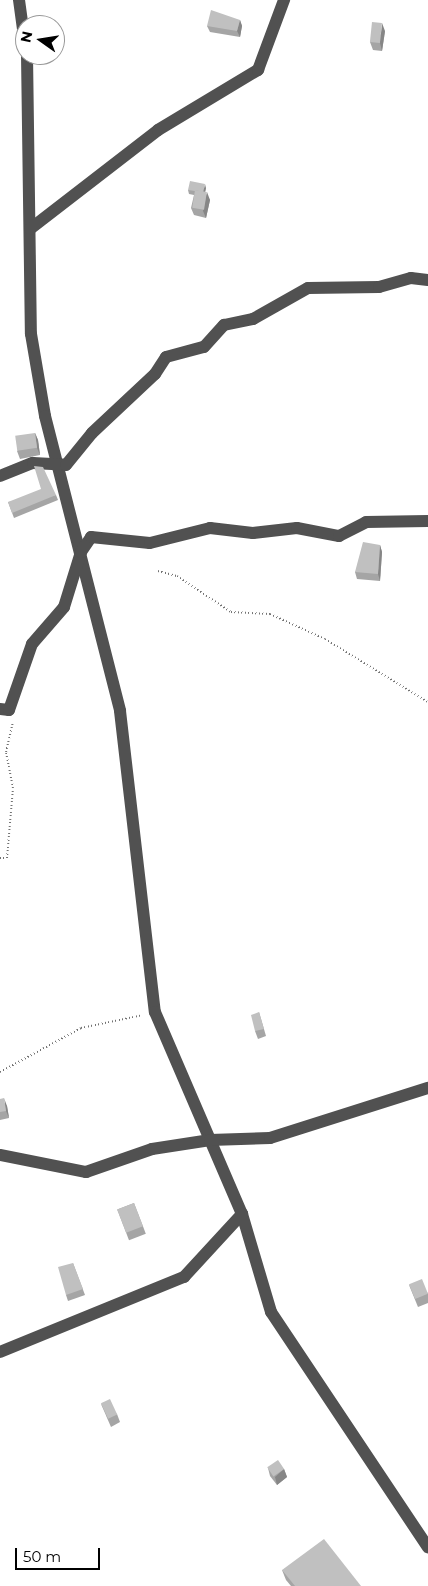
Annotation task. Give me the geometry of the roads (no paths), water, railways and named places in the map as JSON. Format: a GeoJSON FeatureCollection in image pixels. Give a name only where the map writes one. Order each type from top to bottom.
{"type":"FeatureCollection","features":[{"type":"Feature","properties":{"kind":"street"},"geometry":{"type":"LineString","coordinates":[[19,0],[21,15]]}},
{"type":"Feature","properties":{"kind":"street"},"geometry":{"type":"LineString","coordinates":[[30,230],[158,130],[258,70],[284,0]]}},
{"type":"Feature","properties":{"kind":"street"},"geometry":{"type":"LineString","coordinates":[[27,65],[31,334],[57,461],[120,711],[155,1012],[242,1214],[271,1312],[428,1546]]}},
{"type":"Feature","properties":{"kind":"street"},"geometry":{"type":"LineString","coordinates":[[0,476],[33,463],[57,461],[66,464],[76,455],[92,433],[155,374],[166,357],[204,347],[224,325],[253,320],[308,288],[379,287],[411,278],[428,280]]}},
{"type":"Feature","properties":{"kind":"street"},"geometry":{"type":"LineString","coordinates":[[4,709],[32,644],[64,607],[81,552],[91,537],[150,543],[210,528],[253,533],[297,528],[339,536],[366,522],[428,521]]}},
{"type":"Feature","properties":{"kind":"street"},"geometry":{"type":"LineString","coordinates":[[0,1155],[86,1172],[152,1149],[210,1140],[270,1138],[428,1088]]}},
{"type":"Feature","properties":{"kind":"street"},"geometry":{"type":"LineString","coordinates":[[0,1352],[184,1277],[242,1214]]}}]}
